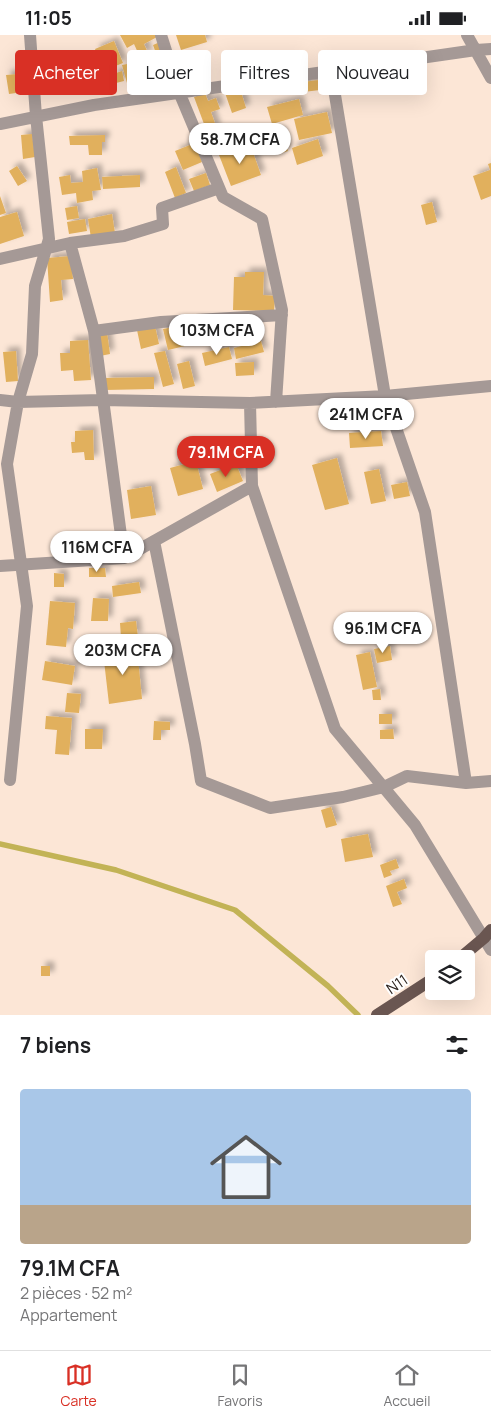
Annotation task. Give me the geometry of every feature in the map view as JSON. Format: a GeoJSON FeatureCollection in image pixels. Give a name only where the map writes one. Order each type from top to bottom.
{"type":"FeatureCollection","features":[{"type":"Feature","properties":{"kind":"main road"},"geometry":{"type":"LineString","coordinates":[[469,950],[488,934]]}},
{"type":"Feature","properties":{"kind":"main road","name":"N11"},"geometry":{"type":"LineString","coordinates":[[378,1015],[425,984]]}},
{"type":"Feature","properties":{"kind":"street"},"geometry":{"type":"LineString","coordinates":[[10,780],[27,606],[7,464],[18,401],[32,354],[35,286],[49,239],[36,116],[30,35]]}},
{"type":"Feature","properties":{"kind":"street"},"geometry":{"type":"LineString","coordinates":[[161,35],[166,50]]}},
{"type":"Feature","properties":{"kind":"street"},"geometry":{"type":"LineString","coordinates":[[467,35],[491,78]]}},
{"type":"Feature","properties":{"kind":"street"},"geometry":{"type":"LineString","coordinates":[[427,57],[491,49]]}},
{"type":"Feature","properties":{"kind":"street"},"geometry":{"type":"LineString","coordinates":[[211,88],[318,73]]}},
{"type":"Feature","properties":{"kind":"street"},"geometry":{"type":"LineString","coordinates":[[0,124],[94,105],[159,95]]}},
{"type":"Feature","properties":{"kind":"street"},"geometry":{"type":"LineString","coordinates":[[180,95],[222,197],[262,219],[282,310],[276,402]]}},
{"type":"Feature","properties":{"kind":"street"},"geometry":{"type":"LineString","coordinates":[[335,95],[385,397],[425,511],[466,783]]}},
{"type":"Feature","properties":{"kind":"street"},"geometry":{"type":"LineString","coordinates":[[0,259],[70,243],[124,236],[163,224],[162,209],[219,188]]}},
{"type":"Feature","properties":{"kind":"street"},"geometry":{"type":"LineString","coordinates":[[70,243],[94,331],[124,558]]}},
{"type":"Feature","properties":{"kind":"street"},"geometry":{"type":"LineString","coordinates":[[94,331],[160,322],[282,315]]}},
{"type":"Feature","properties":{"kind":"street"},"geometry":{"type":"LineString","coordinates":[[0,399],[18,401],[102,400],[250,403],[385,397],[491,386]]}},
{"type":"Feature","properties":{"kind":"street"},"geometry":{"type":"LineString","coordinates":[[250,403],[252,486],[335,729],[416,825],[488,934],[491,950]]}},
{"type":"Feature","properties":{"kind":"street"},"geometry":{"type":"LineString","coordinates":[[0,566],[124,558],[252,486]]}},
{"type":"Feature","properties":{"kind":"street"},"geometry":{"type":"LineString","coordinates":[[154,541],[196,744],[201,781],[270,808],[343,797],[384,787],[407,776],[466,783],[491,781]]}},
{"type":"Feature","properties":{"kind":"building"},"geometry":{"type":"Polygon","coordinates":[[[120,35],[155,35],[157,37],[144,44],[147,50],[137,50],[134,44],[127,48],[120,35]]]}},
{"type":"Feature","properties":{"kind":"building"},"geometry":{"type":"Polygon","coordinates":[[[176,35],[205,35],[207,42],[181,50],[176,35]]]}},
{"type":"Feature","properties":{"kind":"building"},"geometry":{"type":"Polygon","coordinates":[[[114,41],[123,63],[117,65],[117,50],[95,49],[114,41]]]}},
{"type":"Feature","properties":{"kind":"building"},"geometry":{"type":"Polygon","coordinates":[[[160,42],[163,50],[155,50],[153,45],[160,42]]]}},
{"type":"Feature","properties":{"kind":"building"},"geometry":{"type":"Polygon","coordinates":[[[127,64],[127,83],[122,65],[127,64]]]}},
{"type":"Feature","properties":{"kind":"building"},"geometry":{"type":"Polygon","coordinates":[[[122,71],[124,81],[117,83],[117,73],[122,71]]]}},
{"type":"Feature","properties":{"kind":"building"},"geometry":{"type":"Polygon","coordinates":[[[15,74],[15,93],[9,94],[6,75],[15,74]]]}},
{"type":"Feature","properties":{"kind":"building"},"geometry":{"type":"Polygon","coordinates":[[[318,80],[318,90],[308,91],[308,81],[318,80]]]}},
{"type":"Feature","properties":{"kind":"building"},"geometry":{"type":"Polygon","coordinates":[[[206,95],[208,101],[216,98],[220,109],[211,112],[217,129],[207,132],[194,97],[206,95]]]}},
{"type":"Feature","properties":{"kind":"building"},"geometry":{"type":"Polygon","coordinates":[[[226,95],[242,95],[246,108],[232,113],[226,95]]]}},
{"type":"Feature","properties":{"kind":"building"},"geometry":{"type":"Polygon","coordinates":[[[299,99],[303,115],[272,124],[267,107],[299,99]]]}},
{"type":"Feature","properties":{"kind":"building"},"geometry":{"type":"Polygon","coordinates":[[[327,112],[332,133],[299,140],[294,119],[327,112]]]}},
{"type":"Feature","properties":{"kind":"building"},"geometry":{"type":"Polygon","coordinates":[[[281,130],[288,151],[279,154],[272,134],[281,130]]]}},
{"type":"Feature","properties":{"kind":"building"},"geometry":{"type":"Polygon","coordinates":[[[32,134],[35,157],[23,159],[21,135],[32,134]]]}},
{"type":"Feature","properties":{"kind":"building"},"geometry":{"type":"Polygon","coordinates":[[[105,135],[105,142],[102,142],[102,155],[89,155],[88,145],[70,145],[69,136],[105,135]]]}},
{"type":"Feature","properties":{"kind":"building"},"geometry":{"type":"Polygon","coordinates":[[[318,139],[323,156],[297,165],[292,148],[318,139]]]}},
{"type":"Feature","properties":{"kind":"building"},"geometry":{"type":"Polygon","coordinates":[[[195,143],[202,162],[183,170],[175,151],[195,143]]]}},
{"type":"Feature","properties":{"kind":"building"},"geometry":{"type":"Polygon","coordinates":[[[250,144],[261,175],[231,186],[219,155],[250,144]]]}},
{"type":"Feature","properties":{"kind":"building"},"geometry":{"type":"Polygon","coordinates":[[[491,163],[491,196],[481,200],[473,176],[490,170],[488,164],[491,163]]]}},
{"type":"Feature","properties":{"kind":"building"},"geometry":{"type":"Polygon","coordinates":[[[17,166],[27,181],[18,186],[9,171],[17,166]]]}},
{"type":"Feature","properties":{"kind":"building"},"geometry":{"type":"Polygon","coordinates":[[[176,167],[186,193],[175,198],[165,172],[176,167]]]}},
{"type":"Feature","properties":{"kind":"building"},"geometry":{"type":"Polygon","coordinates":[[[97,168],[101,190],[92,191],[93,200],[77,203],[76,193],[62,195],[59,177],[70,175],[71,183],[83,182],[82,171],[97,168]]]}},
{"type":"Feature","properties":{"kind":"building"},"geometry":{"type":"Polygon","coordinates":[[[206,173],[210,185],[194,191],[189,179],[206,173]]]}},
{"type":"Feature","properties":{"kind":"building"},"geometry":{"type":"Polygon","coordinates":[[[140,175],[140,187],[103,189],[102,177],[140,175]]]}},
{"type":"Feature","properties":{"kind":"building"},"geometry":{"type":"Polygon","coordinates":[[[0,196],[6,213],[0,215],[0,196]]]}},
{"type":"Feature","properties":{"kind":"building"},"geometry":{"type":"Polygon","coordinates":[[[432,202],[437,222],[426,225],[421,205],[432,202]]]}},
{"type":"Feature","properties":{"kind":"building"},"geometry":{"type":"Polygon","coordinates":[[[77,206],[79,218],[67,220],[65,208],[77,206]]]}},
{"type":"Feature","properties":{"kind":"building"},"geometry":{"type":"Polygon","coordinates":[[[17,212],[24,236],[0,244],[0,217],[17,212]]]}},
{"type":"Feature","properties":{"kind":"building"},"geometry":{"type":"Polygon","coordinates":[[[112,214],[115,233],[91,238],[88,219],[112,214]]]}},
{"type":"Feature","properties":{"kind":"building"},"geometry":{"type":"Polygon","coordinates":[[[85,219],[87,231],[69,234],[67,222],[85,219]]]}},
{"type":"Feature","properties":{"kind":"building"},"geometry":{"type":"Polygon","coordinates":[[[71,256],[73,279],[61,280],[63,300],[50,302],[47,258],[71,256]]]}},
{"type":"Feature","properties":{"kind":"building"},"geometry":{"type":"Polygon","coordinates":[[[245,272],[264,272],[263,295],[275,296],[274,311],[233,310],[234,277],[245,277],[245,272]]]}},
{"type":"Feature","properties":{"kind":"building"},"geometry":{"type":"Polygon","coordinates":[[[198,322],[202,342],[168,350],[163,329],[198,322]]]}},
{"type":"Feature","properties":{"kind":"building"},"geometry":{"type":"Polygon","coordinates":[[[155,326],[159,344],[141,349],[137,330],[155,326]]]}},
{"type":"Feature","properties":{"kind":"building"},"geometry":{"type":"Polygon","coordinates":[[[107,332],[110,354],[100,356],[97,333],[107,332]]]}},
{"type":"Feature","properties":{"kind":"building"},"geometry":{"type":"Polygon","coordinates":[[[88,340],[91,380],[74,381],[73,370],[61,371],[60,353],[70,353],[70,341],[88,340]]]}},
{"type":"Feature","properties":{"kind":"building"},"geometry":{"type":"Polygon","coordinates":[[[261,341],[264,352],[236,359],[234,348],[261,341]]]}},
{"type":"Feature","properties":{"kind":"building"},"geometry":{"type":"Polygon","coordinates":[[[229,347],[232,359],[205,366],[202,353],[229,347]]]}},
{"type":"Feature","properties":{"kind":"building"},"geometry":{"type":"Polygon","coordinates":[[[16,351],[18,381],[6,382],[3,352],[16,351]]]}},
{"type":"Feature","properties":{"kind":"building"},"geometry":{"type":"Polygon","coordinates":[[[165,351],[174,384],[163,387],[154,353],[165,351]]]}},
{"type":"Feature","properties":{"kind":"building"},"geometry":{"type":"Polygon","coordinates":[[[189,361],[195,386],[183,389],[177,364],[189,361]]]}},
{"type":"Feature","properties":{"kind":"building"},"geometry":{"type":"Polygon","coordinates":[[[254,362],[254,375],[236,376],[235,363],[254,362]]]}},
{"type":"Feature","properties":{"kind":"building"},"geometry":{"type":"Polygon","coordinates":[[[154,377],[154,389],[105,390],[105,378],[154,377]]]}},
{"type":"Feature","properties":{"kind":"building"},"geometry":{"type":"Polygon","coordinates":[[[335,415],[343,415],[344,428],[336,429],[335,415]]]}},
{"type":"Feature","properties":{"kind":"building"},"geometry":{"type":"Polygon","coordinates":[[[93,430],[94,460],[85,460],[84,452],[72,453],[71,442],[75,442],[75,431],[93,430]]]}},
{"type":"Feature","properties":{"kind":"building"},"geometry":{"type":"Polygon","coordinates":[[[381,431],[383,446],[350,448],[349,433],[381,431]]]}},
{"type":"Feature","properties":{"kind":"building"},"geometry":{"type":"Polygon","coordinates":[[[337,458],[349,504],[325,510],[312,465],[337,458]]]}},
{"type":"Feature","properties":{"kind":"building"},"geometry":{"type":"Polygon","coordinates":[[[196,461],[203,489],[178,496],[170,468],[196,461]]]}},
{"type":"Feature","properties":{"kind":"building"},"geometry":{"type":"Polygon","coordinates":[[[236,464],[243,481],[217,492],[210,474],[236,464]]]}},
{"type":"Feature","properties":{"kind":"building"},"geometry":{"type":"Polygon","coordinates":[[[379,469],[386,501],[371,504],[364,472],[379,469]]]}},
{"type":"Feature","properties":{"kind":"building"},"geometry":{"type":"Polygon","coordinates":[[[407,482],[410,496],[394,499],[391,485],[407,482]]]}},
{"type":"Feature","properties":{"kind":"building"},"geometry":{"type":"Polygon","coordinates":[[[151,486],[156,515],[131,519],[127,490],[151,486]]]}},
{"type":"Feature","properties":{"kind":"building"},"geometry":{"type":"Polygon","coordinates":[[[89,568],[105,568],[106,577],[89,577],[89,568]]]}},
{"type":"Feature","properties":{"kind":"building"},"geometry":{"type":"Polygon","coordinates":[[[54,573],[64,574],[64,587],[54,587],[54,573]]]}},
{"type":"Feature","properties":{"kind":"building"},"geometry":{"type":"Polygon","coordinates":[[[139,582],[141,593],[113,597],[112,586],[139,582]]]}},
{"type":"Feature","properties":{"kind":"building"},"geometry":{"type":"Polygon","coordinates":[[[93,598],[109,599],[108,621],[91,621],[93,598]]]}},
{"type":"Feature","properties":{"kind":"building"},"geometry":{"type":"Polygon","coordinates":[[[50,601],[75,603],[73,629],[68,628],[66,647],[46,645],[50,601]]]}},
{"type":"Feature","properties":{"kind":"building"},"geometry":{"type":"Polygon","coordinates":[[[136,621],[138,637],[121,638],[120,623],[136,621]]]}},
{"type":"Feature","properties":{"kind":"building"},"geometry":{"type":"Polygon","coordinates":[[[390,646],[392,660],[377,663],[374,649],[390,646]]]}},
{"type":"Feature","properties":{"kind":"building"},"geometry":{"type":"Polygon","coordinates":[[[137,648],[142,699],[109,704],[103,652],[137,648]]]}},
{"type":"Feature","properties":{"kind":"building"},"geometry":{"type":"Polygon","coordinates":[[[370,652],[377,687],[363,690],[356,655],[370,652]]]}},
{"type":"Feature","properties":{"kind":"building"},"geometry":{"type":"Polygon","coordinates":[[[45,661],[75,666],[72,685],[42,680],[45,661]]]}},
{"type":"Feature","properties":{"kind":"building"},"geometry":{"type":"Polygon","coordinates":[[[380,689],[381,700],[373,700],[372,690],[380,689]]]}},
{"type":"Feature","properties":{"kind":"building"},"geometry":{"type":"Polygon","coordinates":[[[67,693],[81,694],[79,713],[65,712],[67,693]]]}},
{"type":"Feature","properties":{"kind":"building"},"geometry":{"type":"Polygon","coordinates":[[[379,714],[392,714],[392,724],[379,724],[379,714]]]}},
{"type":"Feature","properties":{"kind":"building"},"geometry":{"type":"Polygon","coordinates":[[[46,716],[72,718],[69,755],[55,754],[57,730],[45,729],[46,716]]]}},
{"type":"Feature","properties":{"kind":"building"},"geometry":{"type":"Polygon","coordinates":[[[154,721],[170,722],[170,730],[161,730],[161,740],[153,740],[154,721]]]}},
{"type":"Feature","properties":{"kind":"building"},"geometry":{"type":"Polygon","coordinates":[[[85,729],[103,729],[102,749],[85,749],[85,729]]]}},
{"type":"Feature","properties":{"kind":"building"},"geometry":{"type":"Polygon","coordinates":[[[393,729],[394,739],[380,739],[380,730],[393,729]]]}},
{"type":"Feature","properties":{"kind":"building"},"geometry":{"type":"Polygon","coordinates":[[[331,807],[337,825],[326,828],[321,810],[331,807]]]}},
{"type":"Feature","properties":{"kind":"building"},"geometry":{"type":"Polygon","coordinates":[[[368,834],[373,857],[345,862],[341,839],[368,834]]]}},
{"type":"Feature","properties":{"kind":"building"},"geometry":{"type":"Polygon","coordinates":[[[396,859],[399,868],[390,871],[392,875],[384,878],[380,865],[396,859]]]}},
{"type":"Feature","properties":{"kind":"building"},"geometry":{"type":"Polygon","coordinates":[[[404,879],[407,888],[397,892],[402,904],[393,907],[386,886],[404,879]]]}},
{"type":"Feature","properties":{"kind":"building"},"geometry":{"type":"Polygon","coordinates":[[[41,966],[50,966],[50,976],[41,976],[41,966]]]}},
{"type":"Feature","properties":{"kind":"waterway"},"geometry":{"type":"LineString","coordinates":[[0,844],[116,870],[235,910],[328,986],[358,1015]]}}]}
